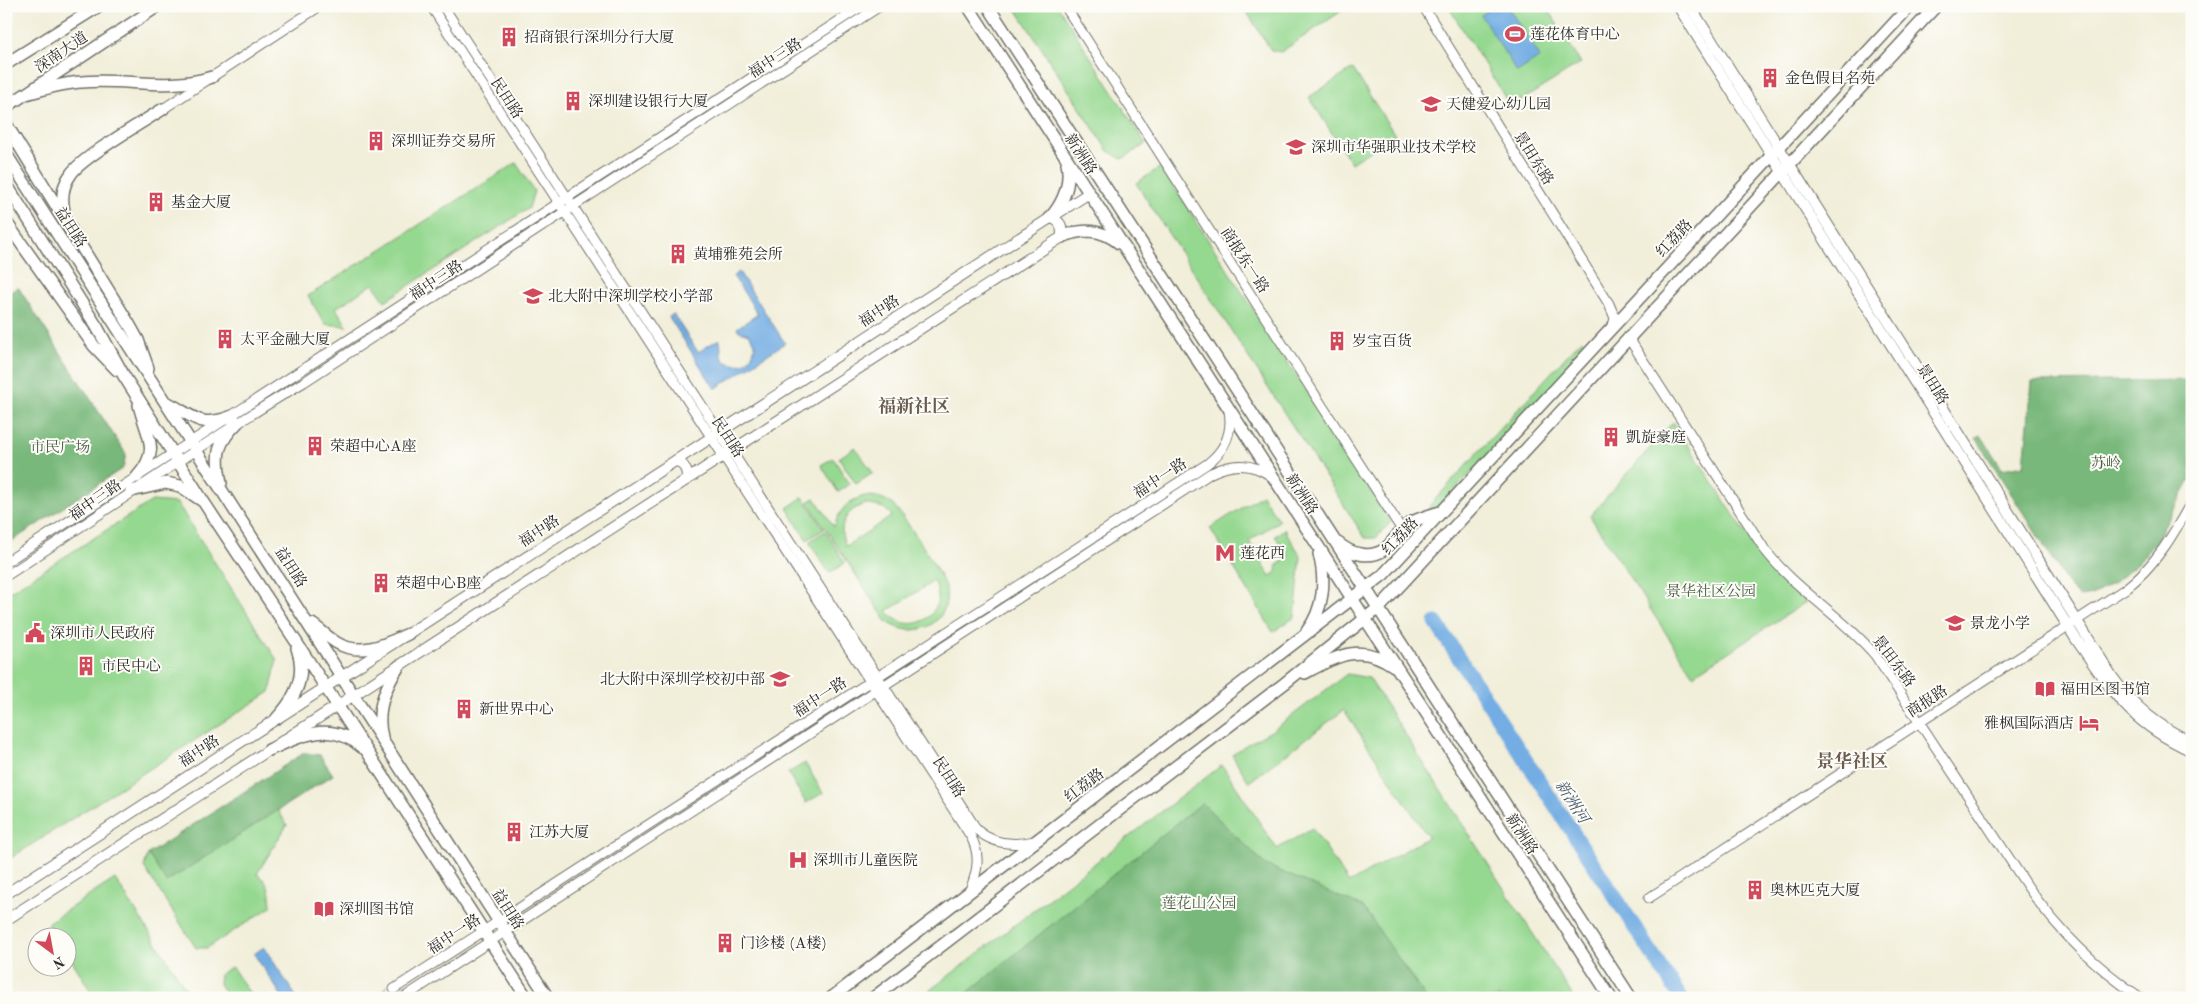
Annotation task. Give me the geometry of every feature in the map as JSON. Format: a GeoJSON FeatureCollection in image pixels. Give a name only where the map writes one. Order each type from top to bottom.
{"type":"FeatureCollection","features":[{"type":"Feature","properties":{"kind":"main road","name":"深南大道"},"geometry":{"type":"LineString","coordinates":[[6,107],[158,6]]}},
{"type":"Feature","properties":{"kind":"main road"},"geometry":{"type":"LineString","coordinates":[[960,6],[977,21]]}},
{"type":"Feature","properties":{"kind":"main road","name":"新洲路"},"geometry":{"type":"LineString","coordinates":[[968,6],[1611,998]]}},
{"type":"Feature","properties":{"kind":"main road","name":"新洲路"},"geometry":{"type":"LineString","coordinates":[[988,6],[1631,998]]}},
{"type":"Feature","properties":{"kind":"main road","name":"景田路"},"geometry":{"type":"LineString","coordinates":[[1678,6],[1786,169],[2072,623],[2112,692],[2132,714],[2163,736],[2192,750]]}},
{"type":"Feature","properties":{"kind":"main road","name":"景田路"},"geometry":{"type":"LineString","coordinates":[[1690,6],[1775,152]]}},
{"type":"Feature","properties":{"kind":"main road","name":"红荔路"},"geometry":{"type":"LineString","coordinates":[[831,998],[1366,589],[1392,566],[1910,6]]}},
{"type":"Feature","properties":{"kind":"main road"},"geometry":{"type":"LineString","coordinates":[[873,998],[1285,683],[1378,609],[1936,6]]}},
{"type":"Feature","properties":{"kind":"main road","name":"深南大道"},"geometry":{"type":"LineString","coordinates":[[9,60],[96,8]]}},
{"type":"Feature","properties":{"kind":"main road"},"geometry":{"type":"LineString","coordinates":[[26,94],[55,85],[83,82],[184,84],[212,77]]}},
{"type":"Feature","properties":{"kind":"main road"},"geometry":{"type":"LineString","coordinates":[[68,224],[64,211],[63,194],[74,169],[163,109]]}},
{"type":"Feature","properties":{"kind":"main road"},"geometry":{"type":"LineString","coordinates":[[6,124],[138,340],[154,386]]}},
{"type":"Feature","properties":{"kind":"main road","name":"益田路"},"geometry":{"type":"LineString","coordinates":[[6,154],[548,998]]}},
{"type":"Feature","properties":{"kind":"main road"},"geometry":{"type":"LineString","coordinates":[[1062,237],[1062,226],[1057,220],[1050,218],[1058,209],[1066,191],[1069,170],[1066,158]]}},
{"type":"Feature","properties":{"kind":"main road","name":"益田路"},"geometry":{"type":"LineString","coordinates":[[6,184],[97,327],[124,376],[203,501],[527,998]]}},
{"type":"Feature","properties":{"kind":"main road","name":"福中路"},"geometry":{"type":"LineString","coordinates":[[6,894],[1089,193]]}},
{"type":"Feature","properties":{"kind":"main road"},"geometry":{"type":"LineString","coordinates":[[6,222],[94,346],[124,376]]}},
{"type":"Feature","properties":{"kind":"main road"},"geometry":{"type":"LineString","coordinates":[[6,920],[1062,237],[1079,231],[1097,232],[1117,241],[1125,249]]}},
{"type":"Feature","properties":{"kind":"main road"},"geometry":{"type":"LineString","coordinates":[[136,393],[151,442],[148,462],[137,477]]}},
{"type":"Feature","properties":{"kind":"main road"},"geometry":{"type":"LineString","coordinates":[[166,402],[198,421],[210,422],[235,419]]}},
{"type":"Feature","properties":{"kind":"main road"},"geometry":{"type":"LineString","coordinates":[[222,490],[218,466],[219,447],[235,419]]}},
{"type":"Feature","properties":{"kind":"main road"},"geometry":{"type":"LineString","coordinates":[[676,460],[685,468],[686,480]]}},
{"type":"Feature","properties":{"kind":"main road"},"geometry":{"type":"LineString","coordinates":[[131,491],[166,483],[180,486],[194,498],[203,501]]}},
{"type":"Feature","properties":{"kind":"main road"},"geometry":{"type":"LineString","coordinates":[[1331,536],[1347,550],[1366,555],[1385,549],[1411,523],[1444,510]]}},
{"type":"Feature","properties":{"kind":"main road"},"geometry":{"type":"LineString","coordinates":[[1301,638],[1316,615],[1323,594],[1322,567],[1314,540]]}},
{"type":"Feature","properties":{"kind":"main road"},"geometry":{"type":"LineString","coordinates":[[308,622],[339,644],[352,648],[373,648],[408,634]]}},
{"type":"Feature","properties":{"kind":"main road","name":"景田路"},"geometry":{"type":"LineString","coordinates":[[2072,623],[2132,702],[2159,724],[2192,742]]}},
{"type":"Feature","properties":{"kind":"main road"},"geometry":{"type":"LineString","coordinates":[[277,718],[289,706],[300,680],[300,654],[293,637]]}},
{"type":"Feature","properties":{"kind":"main road"},"geometry":{"type":"LineString","coordinates":[[1285,683],[1333,658],[1346,654],[1371,655],[1384,660],[1398,669]]}},
{"type":"Feature","properties":{"kind":"main road"},"geometry":{"type":"LineString","coordinates":[[386,748],[380,724],[381,710],[386,689],[399,666]]}},
{"type":"Feature","properties":{"kind":"main road"},"geometry":{"type":"LineString","coordinates":[[269,750],[303,735],[329,732],[350,739],[371,756]]}},
{"type":"Feature","properties":{"kind":"street"},"geometry":{"type":"LineString","coordinates":[[163,109],[320,6]]}},
{"type":"Feature","properties":{"kind":"street","name":"民田路"},"geometry":{"type":"LineString","coordinates":[[431,6],[563,200],[573,207],[715,435]]}},
{"type":"Feature","properties":{"kind":"street","name":"民田路"},"geometry":{"type":"LineString","coordinates":[[443,6],[563,200],[565,212],[728,454],[874,679],[977,830],[990,839],[1008,844],[1038,840]]}},
{"type":"Feature","properties":{"kind":"street","name":"福中三路"},"geometry":{"type":"LineString","coordinates":[[6,576],[82,526],[176,458],[563,200],[862,6]]}},
{"type":"Feature","properties":{"kind":"street","name":"福中三路"},"geometry":{"type":"LineString","coordinates":[[235,419],[304,382],[880,6]]}},
{"type":"Feature","properties":{"kind":"street","name":"商报东一路"},"geometry":{"type":"LineString","coordinates":[[1065,6],[1402,530]]}},
{"type":"Feature","properties":{"kind":"street","name":"景田东路"},"geometry":{"type":"LineString","coordinates":[[1423,6],[1611,308],[1615,318],[1613,326]]}},
{"type":"Feature","properties":{"kind":"street","name":"景田东路"},"geometry":{"type":"LineString","coordinates":[[1428,6],[1613,302],[1621,308],[1633,304]]}},
{"type":"Feature","properties":{"kind":"street","name":"景田东路"},"geometry":{"type":"LineString","coordinates":[[1628,337],[1768,554],[1793,581],[1851,629],[1867,645],[1888,672],[2028,887],[2049,916],[2089,960],[2141,998]]}},
{"type":"Feature","properties":{"kind":"street","name":"福中一路"},"geometry":{"type":"LineString","coordinates":[[403,998],[490,941],[502,926],[874,679],[1207,464],[1219,453],[1228,437],[1230,428],[1228,408]]}},
{"type":"Feature","properties":{"kind":"street","name":"福中三路"},"geometry":{"type":"LineString","coordinates":[[6,562],[137,477],[176,458]]}},
{"type":"Feature","properties":{"kind":"street","name":"福中一路"},"geometry":{"type":"LineString","coordinates":[[394,989],[484,931],[502,926],[880,688],[1211,473],[1230,466],[1240,465],[1262,470],[1273,477]]}},
{"type":"Feature","properties":{"kind":"street","name":"商报路"},"geometry":{"type":"LineString","coordinates":[[1649,898],[2125,589],[2142,575],[2164,550],[2192,501]]}},
{"type":"Feature","properties":{"kind":"street","name":"民田路"},"geometry":{"type":"LineString","coordinates":[[880,688],[972,838],[978,864],[970,890]]}},
{"type":"Feature","properties":{"kind":"green space"},"geometry":{"type":"Polygon","coordinates":[[[1014,6],[1058,6],[1146,144],[1122,159],[1108,151],[1014,6]]]}},
{"type":"Feature","properties":{"kind":"green space"},"geometry":{"type":"Polygon","coordinates":[[[1243,6],[1349,6],[1281,52],[1271,50],[1243,6]]]}},
{"type":"Feature","properties":{"kind":"green space","name":"莲花体育中心"},"geometry":{"type":"Polygon","coordinates":[[[1448,6],[1546,6],[1581,63],[1511,107],[1448,6]]]}},
{"type":"Feature","properties":{"kind":"green space"},"geometry":{"type":"Polygon","coordinates":[[[1353,69],[1395,135],[1351,163],[1309,97],[1353,69]]]}},
{"type":"Feature","properties":{"kind":"green space"},"geometry":{"type":"Polygon","coordinates":[[[516,163],[534,191],[529,208],[385,301],[373,284],[336,308],[347,326],[325,324],[308,296],[516,163]]]}},
{"type":"Feature","properties":{"kind":"green space"},"geometry":{"type":"Polygon","coordinates":[[[1161,167],[1391,522],[1376,538],[1365,538],[1136,183],[1161,167]]]}},
{"type":"Feature","properties":{"kind":"green space","name":"市民广场"},"geometry":{"type":"Polygon","coordinates":[[[18,287],[126,454],[123,468],[6,545],[6,295],[18,287]]]}},
{"type":"Feature","properties":{"kind":"green space"},"geometry":{"type":"Polygon","coordinates":[[[1582,339],[1589,346],[1440,506],[1433,510],[1428,510],[1430,505],[1582,339]]]}},
{"type":"Feature","properties":{"kind":"green space","name":"苏岭"},"geometry":{"type":"Polygon","coordinates":[[[2192,380],[2192,477],[2156,541],[2138,563],[2116,581],[2093,595],[2080,597],[2073,592],[1976,438],[1981,435],[2002,469],[2024,465],[2032,382],[2192,380]]]}},
{"type":"Feature","properties":{"kind":"green space","name":"景华社区公园"},"geometry":{"type":"Polygon","coordinates":[[[1673,422],[1760,555],[1781,580],[1806,602],[1693,675],[1590,516],[1673,422]]]}},
{"type":"Feature","properties":{"kind":"green space"},"geometry":{"type":"Polygon","coordinates":[[[855,447],[873,473],[856,484],[839,458],[855,447]]]}},
{"type":"Feature","properties":{"kind":"green space"},"geometry":{"type":"Polygon","coordinates":[[[833,458],[850,484],[838,492],[821,465],[833,458]]]}},
{"type":"Feature","properties":{"kind":"green space"},"geometry":{"type":"Polygon","coordinates":[[[1262,495],[1279,521],[1249,541],[1270,576],[1278,571],[1276,566],[1289,557],[1275,536],[1284,529],[1301,556],[1295,617],[1273,632],[1210,528],[1262,495]]]}},
{"type":"Feature","properties":{"kind":"green space"},"geometry":{"type":"Polygon","coordinates":[[[865,496],[877,497],[893,505],[914,533],[944,583],[946,602],[942,613],[936,621],[928,626],[907,630],[896,627],[886,621],[808,502],[815,498],[834,527],[845,507],[865,496]],[[866,504],[853,510],[845,520],[842,532],[846,546],[892,516],[884,508],[866,504]],[[934,581],[887,611],[896,619],[906,623],[916,623],[925,619],[932,613],[937,604],[938,593],[934,581]]]}},
{"type":"Feature","properties":{"kind":"green space"},"geometry":{"type":"Polygon","coordinates":[[[803,497],[824,529],[807,540],[787,508],[803,497]]]}},
{"type":"Feature","properties":{"kind":"green space"},"geometry":{"type":"Polygon","coordinates":[[[152,501],[177,503],[277,660],[270,692],[6,861],[6,594],[152,501]]]}},
{"type":"Feature","properties":{"kind":"green space"},"geometry":{"type":"Polygon","coordinates":[[[825,531],[845,563],[829,573],[809,542],[825,531]]]}},
{"type":"Feature","properties":{"kind":"green space","name":"莲花山公园"},"geometry":{"type":"Polygon","coordinates":[[[1347,674],[1369,678],[1574,998],[920,998],[1222,765],[1277,849],[1312,828],[1349,883],[1428,837],[1344,710],[1249,782],[1232,755],[1273,730],[1347,674]]]}},
{"type":"Feature","properties":{"kind":"green space"},"geometry":{"type":"Polygon","coordinates":[[[304,753],[320,755],[333,775],[166,882],[148,854],[304,753]]]}},
{"type":"Feature","properties":{"kind":"green space"},"geometry":{"type":"Polygon","coordinates":[[[805,763],[823,793],[806,803],[788,773],[805,763]]]}},
{"type":"Feature","properties":{"kind":"green space"},"geometry":{"type":"Polygon","coordinates":[[[1202,803],[1266,865],[1363,907],[1426,998],[961,998],[1202,803]]]}},
{"type":"Feature","properties":{"kind":"green space"},"geometry":{"type":"Polygon","coordinates":[[[278,810],[287,825],[257,874],[265,881],[268,888],[271,907],[207,948],[196,948],[144,867],[148,854],[167,881],[278,810]]]}},
{"type":"Feature","properties":{"kind":"green space"},"geometry":{"type":"Polygon","coordinates":[[[115,879],[192,998],[95,998],[78,970],[78,926],[49,926],[47,923],[115,879]]]}},
{"type":"Feature","properties":{"kind":"green space"},"geometry":{"type":"Polygon","coordinates":[[[232,967],[253,998],[228,998],[219,984],[220,974],[232,967]]]}},
{"type":"Feature","properties":{"kind":"water"},"geometry":{"type":"Polygon","coordinates":[[[1495,6],[1507,6],[1540,57],[1517,72],[1481,15],[1495,6]]]}},
{"type":"Feature","properties":{"kind":"water"},"geometry":{"type":"Polygon","coordinates":[[[739,272],[785,343],[715,389],[669,317],[673,314],[698,352],[719,339],[725,361],[736,365],[745,362],[752,355],[755,343],[749,334],[739,331],[737,328],[758,314],[733,276],[739,272]]]}},
{"type":"Feature","properties":{"kind":"water"},"geometry":{"type":"Polygon","coordinates":[[[264,947],[297,998],[283,998],[254,954],[264,947]]]}},
{"type":"Feature","properties":{"kind":"waterway","name":"新洲河"},"geometry":{"type":"LineString","coordinates":[[1436,623],[1681,998]]}},
{"type":"Feature","properties":{"kind":"tunnel"},"geometry":{"type":"LineString","coordinates":[[381,998],[394,989]]}},
{"type":"Feature","properties":{"kind":"place","name":"莲花体育中心"},"geometry":{"type":"Point","coordinates":[1515,34]}},
{"type":"Feature","properties":{"kind":"place","name":"招商银行深圳分行大厦"},"geometry":{"type":"Point","coordinates":[509,37]}},
{"type":"Feature","properties":{"kind":"place","name":"金色假日名苑"},"geometry":{"type":"Point","coordinates":[1770,78]}},
{"type":"Feature","properties":{"kind":"place","name":"深圳建设银行大厦"},"geometry":{"type":"Point","coordinates":[573,101]}},
{"type":"Feature","properties":{"kind":"place","name":"天健爱心幼儿园"},"geometry":{"type":"Point","coordinates":[1431,104]}},
{"type":"Feature","properties":{"kind":"place","name":"深圳证券交易所"},"geometry":{"type":"Point","coordinates":[376,141]}},
{"type":"Feature","properties":{"kind":"place","name":"深圳市华强职业技术学校"},"geometry":{"type":"Point","coordinates":[1296,147]}},
{"type":"Feature","properties":{"kind":"place","name":"基金大厦"},"geometry":{"type":"Point","coordinates":[156,202]}},
{"type":"Feature","properties":{"kind":"place","name":"黄埔雅苑会所"},"geometry":{"type":"Point","coordinates":[678,254]}},
{"type":"Feature","properties":{"kind":"place","name":"北大附中深圳学校小学部"},"geometry":{"type":"Point","coordinates":[533,296]}},
{"type":"Feature","properties":{"kind":"place","name":"太平金融大厦"},"geometry":{"type":"Point","coordinates":[225,339]}},
{"type":"Feature","properties":{"kind":"place","name":"岁宝百货"},"geometry":{"type":"Point","coordinates":[1337,341]}},
{"type":"Feature","properties":{"kind":"place","name":"凱旋豪庭"},"geometry":{"type":"Point","coordinates":[1611,437]}},
{"type":"Feature","properties":{"kind":"place","name":"荣超中心A座"},"geometry":{"type":"Point","coordinates":[315,446]}},
{"type":"Feature","properties":{"kind":"place","name":"莲花西"},"geometry":{"type":"Point","coordinates":[1225,553]}},
{"type":"Feature","properties":{"kind":"place","name":"荣超中心B座"},"geometry":{"type":"Point","coordinates":[381,583]}},
{"type":"Feature","properties":{"kind":"place","name":"景龙小学"},"geometry":{"type":"Point","coordinates":[1955,623]}},
{"type":"Feature","properties":{"kind":"place","name":"深圳市人民政府"},"geometry":{"type":"Point","coordinates":[35,633]}},
{"type":"Feature","properties":{"kind":"place","name":"市民中心"},"geometry":{"type":"Point","coordinates":[86,666]}},
{"type":"Feature","properties":{"kind":"place","name":"北大附中深圳学校初中部"},"geometry":{"type":"Point","coordinates":[780,679]}},
{"type":"Feature","properties":{"kind":"place","name":"福田区图书馆"},"geometry":{"type":"Point","coordinates":[2045,689]}},
{"type":"Feature","properties":{"kind":"place","name":"新世界中心"},"geometry":{"type":"Point","coordinates":[464,709]}},
{"type":"Feature","properties":{"kind":"place","name":"雅枫国际酒店"},"geometry":{"type":"Point","coordinates":[2089,723]}},
{"type":"Feature","properties":{"kind":"place","name":"江苏大厦"},"geometry":{"type":"Point","coordinates":[514,832]}},
{"type":"Feature","properties":{"kind":"place","name":"深圳市儿童医院"},"geometry":{"type":"Point","coordinates":[798,860]}},
{"type":"Feature","properties":{"kind":"place","name":"奥林匹克大厦"},"geometry":{"type":"Point","coordinates":[1755,890]}},
{"type":"Feature","properties":{"kind":"place","name":"深圳图书馆"},"geometry":{"type":"Point","coordinates":[324,909]}},
{"type":"Feature","properties":{"kind":"place","name":"门诊楼 (A楼)"},"geometry":{"type":"Point","coordinates":[725,943]}},
{"type":"Feature","properties":{"kind":"district","name":"福新社区"},"geometry":{"type":"Point","coordinates":[914,406]}},
{"type":"Feature","properties":{"kind":"district","name":"景华社区"},"geometry":{"type":"Point","coordinates":[1852,761]}}]}
